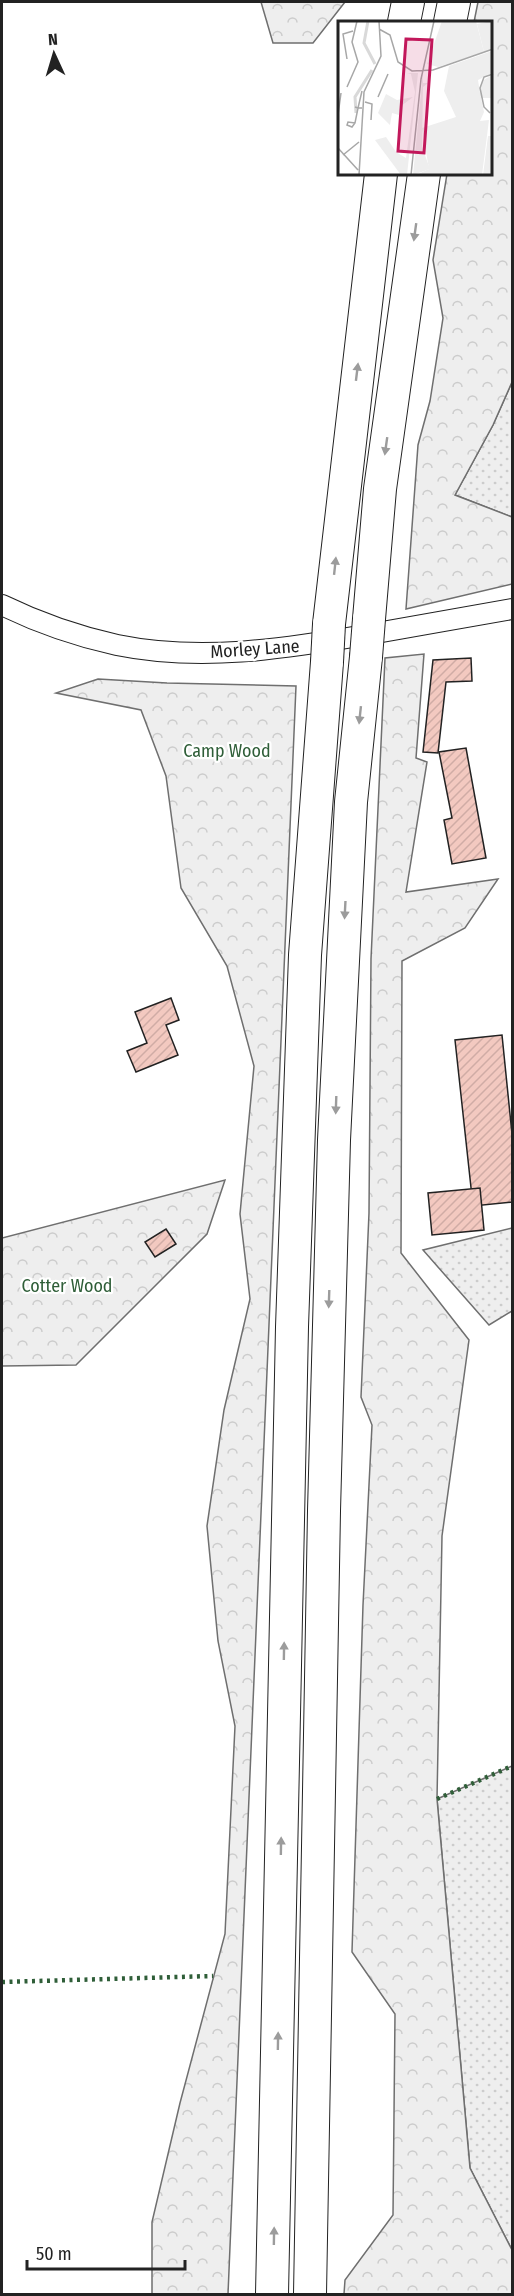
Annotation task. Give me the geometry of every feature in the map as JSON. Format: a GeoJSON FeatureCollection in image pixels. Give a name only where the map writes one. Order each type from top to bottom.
{"type":"FeatureCollection","features":[{"type":"Feature","properties":{"kind":"highway"},"geometry":{"type":"LineString","coordinates":[[404,21],[408,2]]}},
{"type":"Feature","properties":{"kind":"highway"},"geometry":{"type":"LineString","coordinates":[[450,21],[454,2]]}},
{"type":"Feature","properties":{"kind":"highway"},"geometry":{"type":"LineString","coordinates":[[272,2295],[291,1327],[305,955],[329,624],[381,176]]}},
{"type":"Feature","properties":{"kind":"highway"},"geometry":{"type":"LineString","coordinates":[[310,2295],[324,1511],[334,1152],[351,802],[380,489],[424,176]]}},
{"type":"Feature","properties":{"kind":"street","name":"Morley Lane"},"geometry":{"type":"LineString","coordinates":[[2,605],[56,629],[118,645],[208,653],[285,648],[513,609]]}},
{"type":"Feature","properties":{"kind":"green space"},"geometry":{"type":"Polygon","coordinates":[[[261,2],[345,2],[313,43],[273,43],[261,2]]]}},
{"type":"Feature","properties":{"kind":"green space"},"geometry":{"type":"Polygon","coordinates":[[[478,2],[512,2],[512,382],[493,425],[455,495],[512,517],[512,584],[406,609],[418,445],[430,401],[443,318],[433,260],[447,176],[493,176],[493,21],[474,21],[478,2]]]}},
{"type":"Feature","properties":{"kind":"green space"},"geometry":{"type":"Polygon","coordinates":[[[512,382],[512,517],[455,495],[493,425],[512,382]]]}},
{"type":"Feature","properties":{"kind":"green space"},"geometry":{"type":"Polygon","coordinates":[[[424,654],[416,758],[427,762],[406,892],[498,879],[465,928],[402,961],[401,1253],[469,1340],[442,1536],[437,1799],[470,2168],[512,2250],[512,2294],[344,2294],[345,2280],[393,2215],[395,2014],[352,1952],[363,1605],[372,1425],[361,1397],[369,1213],[371,959],[385,658],[424,654]]]}},
{"type":"Feature","properties":{"kind":"green space","name":"Camp Wood"},"geometry":{"type":"Polygon","coordinates":[[[98,679],[296,686],[228,2294],[152,2294],[152,2222],[180,2103],[225,1934],[235,1726],[218,1641],[207,1526],[224,1410],[250,1299],[240,1214],[254,1066],[227,966],[181,888],[166,776],[141,710],[56,693],[98,679]]]}},
{"type":"Feature","properties":{"kind":"green space","name":"Cotter Wood"},"geometry":{"type":"Polygon","coordinates":[[[225,1180],[207,1234],[76,1365],[2,1366],[2,1238],[225,1180]]]}},
{"type":"Feature","properties":{"kind":"green space"},"geometry":{"type":"Polygon","coordinates":[[[512,1228],[512,1311],[489,1325],[423,1250],[512,1228]]]}},
{"type":"Feature","properties":{"kind":"green space"},"geometry":{"type":"Polygon","coordinates":[[[512,1766],[512,2250],[470,2168],[437,1799],[512,1766]]]}},
{"type":"Feature","properties":{"kind":"building"},"geometry":{"type":"Polygon","coordinates":[[[471,658],[472,681],[446,682],[438,753],[423,752],[433,660],[471,658]]]}},
{"type":"Feature","properties":{"kind":"building"},"geometry":{"type":"Polygon","coordinates":[[[466,748],[486,858],[452,864],[444,820],[452,818],[439,752],[466,748]]]}},
{"type":"Feature","properties":{"kind":"building"},"geometry":{"type":"Polygon","coordinates":[[[171,998],[179,1020],[166,1025],[178,1055],[136,1072],[127,1051],[147,1043],[135,1012],[171,998]]]}},
{"type":"Feature","properties":{"kind":"building"},"geometry":{"type":"Polygon","coordinates":[[[502,1035],[512,1134],[512,1202],[473,1206],[455,1040],[502,1035]]]}},
{"type":"Feature","properties":{"kind":"building"},"geometry":{"type":"Polygon","coordinates":[[[480,1188],[484,1230],[432,1235],[428,1193],[480,1188]]]}},
{"type":"Feature","properties":{"kind":"building"},"geometry":{"type":"Polygon","coordinates":[[[166,1229],[176,1244],[155,1257],[145,1242],[166,1229]]]}},
{"type":"Feature","properties":{"kind":"hedge"},"geometry":{"type":"LineString","coordinates":[[437,1799],[512,1766]]}},
{"type":"Feature","properties":{"kind":"hedge"},"geometry":{"type":"LineString","coordinates":[[2,1982],[213,1976]]}}]}
